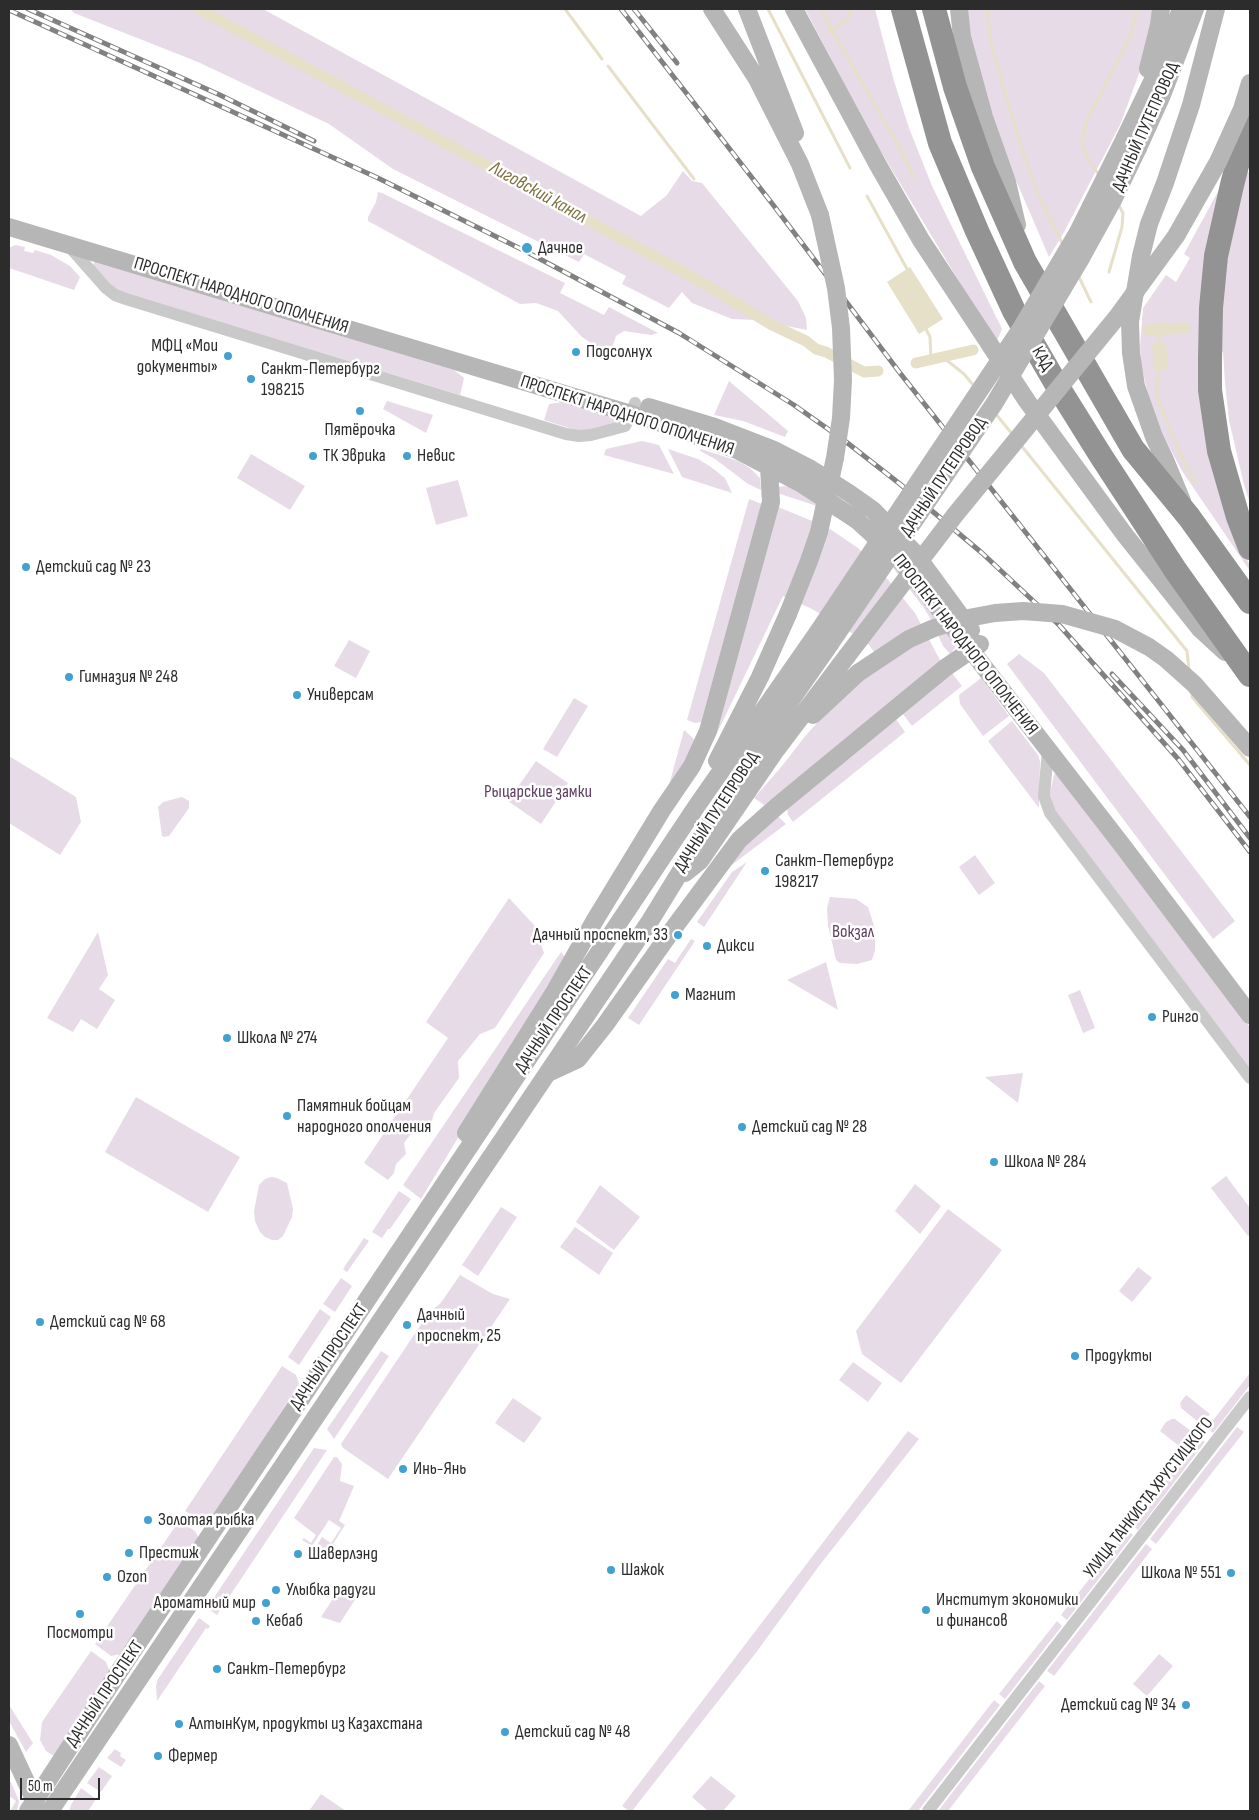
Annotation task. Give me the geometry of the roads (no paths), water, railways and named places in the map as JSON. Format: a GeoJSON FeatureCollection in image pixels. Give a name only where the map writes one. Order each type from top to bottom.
{"type":"FeatureCollection","features":[{"type":"Feature","properties":{"kind":"highway","name":"КАД"},"geometry":{"type":"LineString","coordinates":[[904,9],[940,143],[977,231],[1014,311],[1101,456],[1176,571],[1250,675]]}},
{"type":"Feature","properties":{"kind":"highway","name":"КАД"},"geometry":{"type":"LineString","coordinates":[[934,9],[955,87],[983,167],[1025,262],[1133,449],[1189,517],[1250,602]]}},
{"type":"Feature","properties":{"kind":"highway"},"geometry":{"type":"LineString","coordinates":[[1250,115],[1216,256],[1211,308],[1210,359],[1210,390],[1219,451],[1238,517],[1250,548]]}},
{"type":"Feature","properties":{"kind":"main road"},"geometry":{"type":"LineString","coordinates":[[712,9],[757,79],[800,164],[820,215]]}},
{"type":"Feature","properties":{"kind":"main road"},"geometry":{"type":"LineString","coordinates":[[696,807],[706,783],[760,677],[798,592],[819,532],[830,486],[841,418],[843,380],[841,328],[836,288],[820,215],[807,167],[781,92],[747,9]]}},
{"type":"Feature","properties":{"kind":"main road"},"geometry":{"type":"LineString","coordinates":[[794,9],[878,165],[921,240],[1027,401],[1125,534],[1200,629],[1250,675]]}},
{"type":"Feature","properties":{"kind":"main road"},"geometry":{"type":"LineString","coordinates":[[960,9],[962,37],[984,117],[1007,182],[1025,262]]}},
{"type":"Feature","properties":{"kind":"main road"},"geometry":{"type":"LineString","coordinates":[[1137,113],[1160,25],[1161,9]]}},
{"type":"Feature","properties":{"kind":"main road","name":"ДАЧНЫЙ ПУТЕПРОВОД"},"geometry":{"type":"LineString","coordinates":[[650,921],[671,884],[770,730],[994,404],[1080,260],[1112,202],[1132,143],[1137,113],[1162,61],[1181,9]]}},
{"type":"Feature","properties":{"kind":"main road","name":"ДАЧНЫЙ ПУТЕПРОВОД"},"geometry":{"type":"LineString","coordinates":[[632,904],[696,807],[818,632],[1020,330],[1162,95],[1194,9]]}},
{"type":"Feature","properties":{"kind":"main road"},"geometry":{"type":"LineString","coordinates":[[1189,517],[1166,460],[1154,437],[1136,386],[1131,353],[1130,322],[1134,290],[1149,224],[1165,184],[1191,105],[1216,9]]}},
{"type":"Feature","properties":{"kind":"main road"},"geometry":{"type":"LineString","coordinates":[[671,884],[700,861],[776,750],[897,590],[1116,317],[1176,236],[1218,162],[1242,108],[1250,83]]}},
{"type":"Feature","properties":{"kind":"main road","name":"ПРОСПЕКТ НАРОДНОГО ОПОЛЧЕНИЯ"},"geometry":{"type":"LineString","coordinates":[[9,216],[633,409],[737,450],[800,483],[858,522],[899,559],[976,647],[1250,996]]}},
{"type":"Feature","properties":{"kind":"main road","name":"ПРОСПЕКТ НАРОДНОГО ОПОЛЧЕНИЯ"},"geometry":{"type":"LineString","coordinates":[[9,226],[633,409],[712,426],[757,443],[798,462],[849,493],[873,510],[914,552],[940,585],[976,647],[1048,750],[1250,1015]]}},
{"type":"Feature","properties":{"kind":"main road"},"geometry":{"type":"LineString","coordinates":[[458,1164],[459,1145],[479,1110],[555,991],[595,920],[662,810],[692,766],[708,731],[771,502],[769,466]]}},
{"type":"Feature","properties":{"kind":"main road"},"geometry":{"type":"LineString","coordinates":[[776,750],[858,672],[909,639],[962,619],[995,613],[1023,611],[1062,614],[1097,623],[1115,629],[1150,648],[1166,659],[1194,684],[1250,748]]}},
{"type":"Feature","properties":{"kind":"main road"},"geometry":{"type":"LineString","coordinates":[[548,1073],[578,1059],[606,1024],[739,840],[776,807],[945,668],[976,647]]}},
{"type":"Feature","properties":{"kind":"main road","name":"ДАЧНЫЙ ПРОСПЕКТ"},"geometry":{"type":"LineString","coordinates":[[39,1809],[458,1164],[632,904]]}},
{"type":"Feature","properties":{"kind":"main road","name":"ДАЧНЫЙ ПРОСПЕКТ"},"geometry":{"type":"LineString","coordinates":[[39,1809],[548,1073],[650,921]]}},
{"type":"Feature","properties":{"kind":"main road"},"geometry":{"type":"LineString","coordinates":[[9,1745],[39,1809]]}},
{"type":"Feature","properties":{"kind":"street"},"geometry":{"type":"LineString","coordinates":[[66,243],[106,288],[115,295],[544,428],[579,436],[591,435],[625,426],[633,409]]}},
{"type":"Feature","properties":{"kind":"street"},"geometry":{"type":"LineString","coordinates":[[1048,750],[1044,796],[1050,813],[1250,1078]]}},
{"type":"Feature","properties":{"kind":"street","name":"УЛИЦА ТАНКИСТА ХРУСТИЦКОГО"},"geometry":{"type":"LineString","coordinates":[[928,1811],[1250,1397]]}},
{"type":"Feature","properties":{"kind":"waterway","name":"Лиговский канал"},"geometry":{"type":"LineString","coordinates":[[199,9],[703,283],[772,325],[806,341],[816,349],[826,352],[864,372],[878,371]]}},
{"type":"Feature","properties":{"kind":"waterway"},"geometry":{"type":"LineString","coordinates":[[565,9],[602,59]]}},
{"type":"Feature","properties":{"kind":"waterway"},"geometry":{"type":"LineString","coordinates":[[768,9],[850,168]]}},
{"type":"Feature","properties":{"kind":"waterway"},"geometry":{"type":"LineString","coordinates":[[822,9],[832,30],[848,19],[850,9]]}},
{"type":"Feature","properties":{"kind":"waterway"},"geometry":{"type":"LineString","coordinates":[[987,9],[991,44],[1022,150],[1038,194],[1063,245]]}},
{"type":"Feature","properties":{"kind":"waterway"},"geometry":{"type":"LineString","coordinates":[[1099,175],[1087,157],[1082,144],[1087,120],[1131,35],[1137,9]]}},
{"type":"Feature","properties":{"kind":"waterway"},"geometry":{"type":"LineString","coordinates":[[827,32],[832,30],[901,150],[913,176]]}},
{"type":"Feature","properties":{"kind":"waterway"},"geometry":{"type":"LineString","coordinates":[[608,66],[694,179]]}},
{"type":"Feature","properties":{"kind":"waterway"},"geometry":{"type":"LineString","coordinates":[[867,196],[907,269]]}},
{"type":"Feature","properties":{"kind":"waterway"},"geometry":{"type":"LineString","coordinates":[[1109,272],[1122,227],[1123,213],[1118,204]]}},
{"type":"Feature","properties":{"kind":"waterway"},"geometry":{"type":"LineString","coordinates":[[1078,275],[1091,302]]}},
{"type":"Feature","properties":{"kind":"waterway","name":"Лиговский канал"},"geometry":{"type":"LineString","coordinates":[[1148,330],[1185,328]]}},
{"type":"Feature","properties":{"kind":"waterway"},"geometry":{"type":"LineString","coordinates":[[926,329],[930,337],[931,360]]}},
{"type":"Feature","properties":{"kind":"waterway"},"geometry":{"type":"LineString","coordinates":[[1159,329],[1159,344]]}},
{"type":"Feature","properties":{"kind":"waterway","name":"Лиговский канал"},"geometry":{"type":"LineString","coordinates":[[916,363],[973,350]]}},
{"type":"Feature","properties":{"kind":"waterway"},"geometry":{"type":"LineString","coordinates":[[944,358],[964,374],[974,386]]}},
{"type":"Feature","properties":{"kind":"waterway"},"geometry":{"type":"LineString","coordinates":[[1160,370],[1157,380],[1157,397],[1180,453],[1195,483]]}},
{"type":"Feature","properties":{"kind":"waterway"},"geometry":{"type":"LineString","coordinates":[[995,413],[1013,435]]}},
{"type":"Feature","properties":{"kind":"waterway"},"geometry":{"type":"LineString","coordinates":[[1020,444],[1187,651],[1189,671]]}},
{"type":"Feature","properties":{"kind":"waterway"},"geometry":{"type":"LineString","coordinates":[[1192,692],[1192,697],[1250,765]]}},
{"type":"Feature","properties":{"kind":"railway"},"geometry":{"type":"LineString","coordinates":[[28,9],[220,95],[314,141]]}},
{"type":"Feature","properties":{"kind":"railway"},"geometry":{"type":"LineString","coordinates":[[621,9],[774,206],[900,373],[1250,817]]}},
{"type":"Feature","properties":{"kind":"railway"},"geometry":{"type":"LineString","coordinates":[[634,9],[677,63]]}},
{"type":"Feature","properties":{"kind":"railway"},"geometry":{"type":"LineString","coordinates":[[9,10],[378,178],[525,251],[679,333],[794,405],[845,441],[900,484],[982,553],[1059,625],[1179,760],[1250,852]]}},
{"type":"Feature","properties":{"kind":"railway"},"geometry":{"type":"LineString","coordinates":[[1112,674],[1183,750],[1250,838]]}},
{"type":"Feature","properties":{"kind":"place","name":"Дачное"},"geometry":{"type":"Point","coordinates":[527,248]}},
{"type":"Feature","properties":{"kind":"place","name":"Подсолнух"},"geometry":{"type":"Point","coordinates":[576,352]}},
{"type":"Feature","properties":{"kind":"place","name":"МФЦ «Мои документы»"},"geometry":{"type":"Point","coordinates":[228,356]}},
{"type":"Feature","properties":{"kind":"place","name":"Санкт-Петербург 198215"},"geometry":{"type":"Point","coordinates":[251,379]}},
{"type":"Feature","properties":{"kind":"place","name":"Пятёрочка"},"geometry":{"type":"Point","coordinates":[360,411]}},
{"type":"Feature","properties":{"kind":"place","name":"ТК Эврика"},"geometry":{"type":"Point","coordinates":[313,456]}},
{"type":"Feature","properties":{"kind":"place","name":"Невис"},"geometry":{"type":"Point","coordinates":[407,456]}},
{"type":"Feature","properties":{"kind":"place","name":"Детский сад № 23"},"geometry":{"type":"Point","coordinates":[26,567]}},
{"type":"Feature","properties":{"kind":"place","name":"Гимназия № 248"},"geometry":{"type":"Point","coordinates":[69,677]}},
{"type":"Feature","properties":{"kind":"place","name":"Универсам"},"geometry":{"type":"Point","coordinates":[297,695]}},
{"type":"Feature","properties":{"kind":"place","name":"Санкт-Петербург 198217"},"geometry":{"type":"Point","coordinates":[765,871]}},
{"type":"Feature","properties":{"kind":"place","name":"Дачный проспект, 33"},"geometry":{"type":"Point","coordinates":[678,935]}},
{"type":"Feature","properties":{"kind":"place","name":"Дикси"},"geometry":{"type":"Point","coordinates":[707,946]}},
{"type":"Feature","properties":{"kind":"place","name":"Магнит"},"geometry":{"type":"Point","coordinates":[675,995]}},
{"type":"Feature","properties":{"kind":"place","name":"Ринго"},"geometry":{"type":"Point","coordinates":[1152,1017]}},
{"type":"Feature","properties":{"kind":"place","name":"Школа № 274"},"geometry":{"type":"Point","coordinates":[227,1038]}},
{"type":"Feature","properties":{"kind":"place","name":"Памятник бойцам народного ополчения"},"geometry":{"type":"Point","coordinates":[287,1116]}},
{"type":"Feature","properties":{"kind":"place","name":"Детский сад № 28"},"geometry":{"type":"Point","coordinates":[742,1127]}},
{"type":"Feature","properties":{"kind":"place","name":"Школа № 284"},"geometry":{"type":"Point","coordinates":[994,1162]}},
{"type":"Feature","properties":{"kind":"place","name":"Детский сад № 68"},"geometry":{"type":"Point","coordinates":[40,1322]}},
{"type":"Feature","properties":{"kind":"place","name":"Дачный проспект, 25"},"geometry":{"type":"Point","coordinates":[407,1325]}},
{"type":"Feature","properties":{"kind":"place","name":"Продукты"},"geometry":{"type":"Point","coordinates":[1075,1356]}},
{"type":"Feature","properties":{"kind":"place","name":"Инь-Янь"},"geometry":{"type":"Point","coordinates":[403,1469]}},
{"type":"Feature","properties":{"kind":"place","name":"Золотая рыбка"},"geometry":{"type":"Point","coordinates":[148,1520]}},
{"type":"Feature","properties":{"kind":"place","name":"Престиж"},"geometry":{"type":"Point","coordinates":[129,1553]}},
{"type":"Feature","properties":{"kind":"place","name":"Шаверлэнд"},"geometry":{"type":"Point","coordinates":[298,1554]}},
{"type":"Feature","properties":{"kind":"place","name":"Шажок"},"geometry":{"type":"Point","coordinates":[611,1570]}},
{"type":"Feature","properties":{"kind":"place","name":"Школа № 551"},"geometry":{"type":"Point","coordinates":[1231,1573]}},
{"type":"Feature","properties":{"kind":"place","name":"Ozon"},"geometry":{"type":"Point","coordinates":[107,1577]}},
{"type":"Feature","properties":{"kind":"place","name":"Улыбка радуги"},"geometry":{"type":"Point","coordinates":[276,1590]}},
{"type":"Feature","properties":{"kind":"place","name":"Ароматный мир"},"geometry":{"type":"Point","coordinates":[266,1603]}},
{"type":"Feature","properties":{"kind":"place","name":"Институт экономики и финансов"},"geometry":{"type":"Point","coordinates":[926,1610]}},
{"type":"Feature","properties":{"kind":"place","name":"Посмотри"},"geometry":{"type":"Point","coordinates":[80,1614]}},
{"type":"Feature","properties":{"kind":"place","name":"Кебаб"},"geometry":{"type":"Point","coordinates":[256,1621]}},
{"type":"Feature","properties":{"kind":"place","name":"Санкт-Петербург"},"geometry":{"type":"Point","coordinates":[217,1669]}},
{"type":"Feature","properties":{"kind":"place","name":"Детский сад № 34"},"geometry":{"type":"Point","coordinates":[1186,1705]}},
{"type":"Feature","properties":{"kind":"place","name":"АлтынКум, продукты из Казахстана"},"geometry":{"type":"Point","coordinates":[179,1724]}},
{"type":"Feature","properties":{"kind":"place","name":"Детский сад № 48"},"geometry":{"type":"Point","coordinates":[505,1732]}},
{"type":"Feature","properties":{"kind":"place","name":"Фермер"},"geometry":{"type":"Point","coordinates":[158,1756]}},
{"type":"Feature","properties":{"kind":"park label","name":"Рыцарские замки"},"geometry":{"type":"Point","coordinates":[538,792]}},
{"type":"Feature","properties":{"kind":"park label","name":"Вокзал"},"geometry":{"type":"Point","coordinates":[853,932]}}]}
